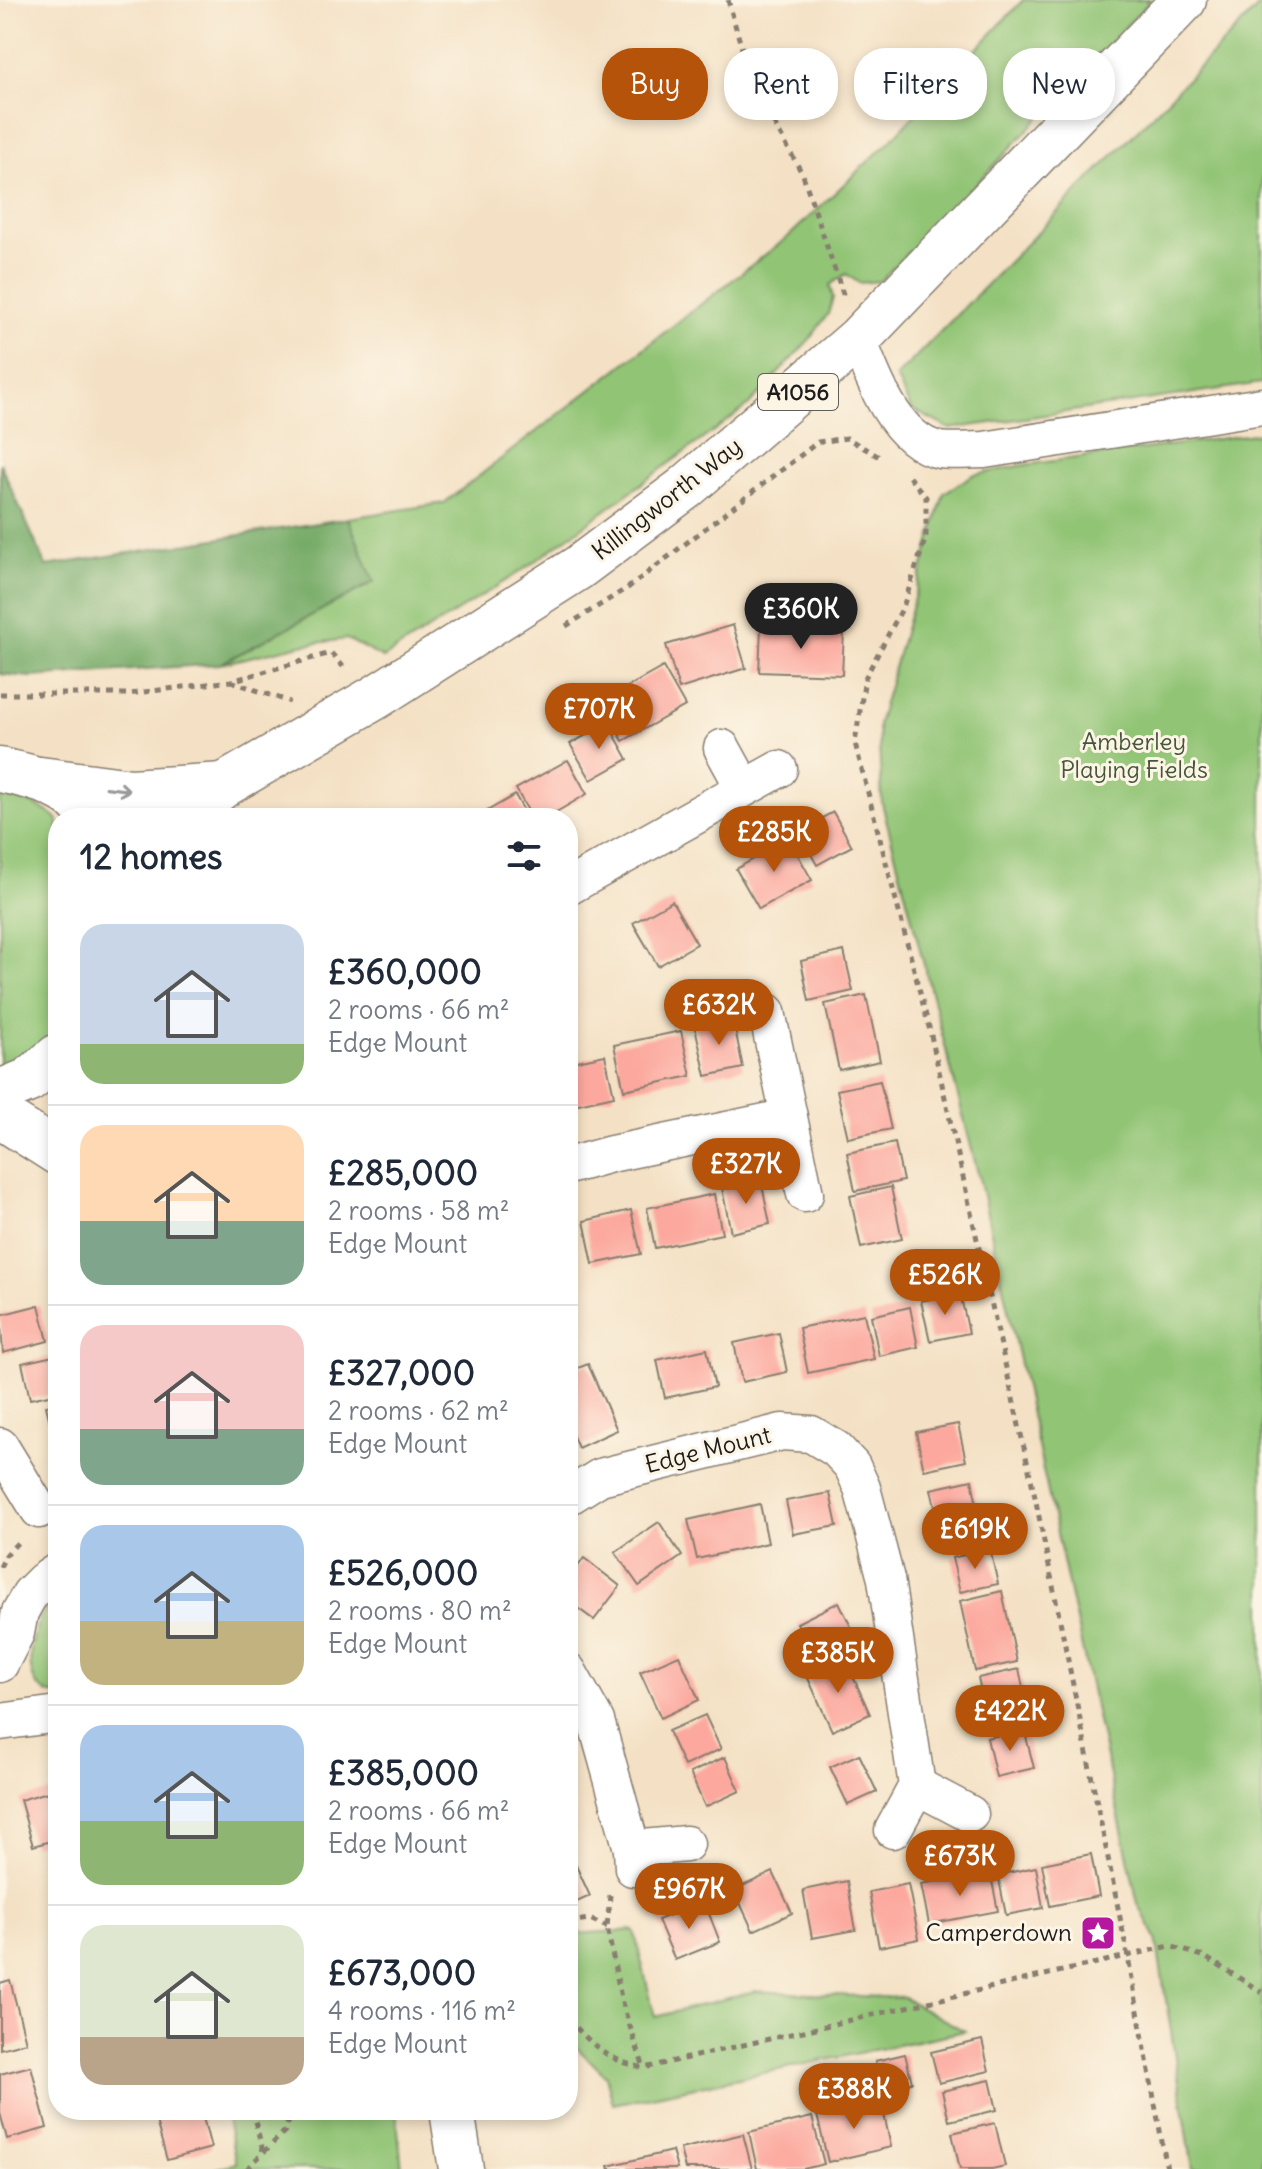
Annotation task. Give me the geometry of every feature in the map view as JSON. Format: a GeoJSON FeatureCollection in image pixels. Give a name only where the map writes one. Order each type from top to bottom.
{"type":"FeatureCollection","features":[{"type":"Feature","properties":{"kind":"main road","name":"Killingworth Way"},"geometry":{"type":"LineString","coordinates":[[194,808],[224,785],[376,697],[578,568],[685,488],[858,339],[1184,0]]}},
{"type":"Feature","properties":{"kind":"main road","name":"Killingworth Way"},"geometry":{"type":"LineString","coordinates":[[20,774],[131,791],[224,785]]}},
{"type":"Feature","properties":{"kind":"main road","name":"Killingworth Way"},"geometry":{"type":"LineString","coordinates":[[20,774],[67,793],[81,808]]}},
{"type":"Feature","properties":{"kind":"main road"},"geometry":{"type":"LineString","coordinates":[[0,1092],[29,1080],[48,1064]]}},
{"type":"Feature","properties":{"kind":"main road"},"geometry":{"type":"LineString","coordinates":[[0,1116],[48,1147]]}},
{"type":"Feature","properties":{"kind":"main road"},"geometry":{"type":"LineString","coordinates":[[454,2120],[461,2169]]}},
{"type":"Feature","properties":{"kind":"street"},"geometry":{"type":"LineString","coordinates":[[858,339],[875,386],[897,417],[914,440],[940,450],[984,450],[1262,406]]}},
{"type":"Feature","properties":{"kind":"street"},"geometry":{"type":"LineString","coordinates":[[722,748],[744,788]]}},
{"type":"Feature","properties":{"kind":"street"},"geometry":{"type":"LineString","coordinates":[[578,881],[779,769]]}},
{"type":"Feature","properties":{"kind":"street"},"geometry":{"type":"LineString","coordinates":[[767,1012],[805,1194]]}},
{"type":"Feature","properties":{"kind":"street"},"geometry":{"type":"LineString","coordinates":[[578,1163],[789,1117]]}},
{"type":"Feature","properties":{"kind":"street","name":"Edge Mount"},"geometry":{"type":"LineString","coordinates":[[578,1491],[600,1477],[782,1432],[811,1434],[836,1449],[852,1466],[862,1488],[886,1579],[917,1786]]}},
{"type":"Feature","properties":{"kind":"street"},"geometry":{"type":"LineString","coordinates":[[0,1446],[22,1503]]}},
{"type":"Feature","properties":{"kind":"street"},"geometry":{"type":"LineString","coordinates":[[0,1664],[16,1633],[20,1612],[30,1594],[48,1578]]}},
{"type":"Feature","properties":{"kind":"street"},"geometry":{"type":"LineString","coordinates":[[578,1689],[596,1721],[632,1858],[686,1844]]}},
{"type":"Feature","properties":{"kind":"street"},"geometry":{"type":"LineString","coordinates":[[0,1722],[48,1715]]}},
{"type":"Feature","properties":{"kind":"street"},"geometry":{"type":"LineString","coordinates":[[893,1830],[917,1786],[970,1814]]}},
{"type":"Feature","properties":{"kind":"path"},"geometry":{"type":"LineString","coordinates":[[728,0],[752,84],[803,175],[858,339]]}},
{"type":"Feature","properties":{"kind":"path"},"geometry":{"type":"LineString","coordinates":[[561,629],[629,587],[818,442],[847,438],[892,464]]}},
{"type":"Feature","properties":{"kind":"path"},"geometry":{"type":"LineString","coordinates":[[903,471],[926,497],[926,537],[903,607],[865,678],[855,743],[930,1031],[1030,1477],[1128,1957],[1167,2169]]}},
{"type":"Feature","properties":{"kind":"path"},"geometry":{"type":"LineString","coordinates":[[0,694],[129,694],[231,681]]}},
{"type":"Feature","properties":{"kind":"path"},"geometry":{"type":"LineString","coordinates":[[0,1567],[22,1503]]}},
{"type":"Feature","properties":{"kind":"path"},"geometry":{"type":"LineString","coordinates":[[632,1858],[613,1875],[607,1927],[622,2003],[644,2068]]}},
{"type":"Feature","properties":{"kind":"path"},"geometry":{"type":"LineString","coordinates":[[578,1921],[590,1919],[607,1927]]}},
{"type":"Feature","properties":{"kind":"path"},"geometry":{"type":"LineString","coordinates":[[578,2029],[600,2052],[620,2063],[644,2068],[1170,1946],[1203,1956],[1262,1992]]}},
{"type":"Feature","properties":{"kind":"path"},"geometry":{"type":"LineString","coordinates":[[255,2120],[263,2152]]}},
{"type":"Feature","properties":{"kind":"path"},"geometry":{"type":"LineString","coordinates":[[247,2169],[285,2131],[289,2120]]}},
{"type":"Feature","properties":{"kind":"green space"},"geometry":{"type":"Polygon","coordinates":[[[1023,0],[1151,0],[1105,48],[1003,48],[1003,120],[1037,120],[880,281],[859,283],[846,274],[830,285],[833,298],[828,314],[809,340],[749,405],[526,568],[383,658],[347,639],[301,645],[220,664],[373,582],[348,518],[444,503],[788,237],[910,120],[987,120],[987,48],[978,48],[1023,0]]]}},
{"type":"Feature","properties":{"kind":"green space"},"geometry":{"type":"Polygon","coordinates":[[[1262,3],[1262,383],[950,429],[911,409],[896,377],[1262,3]]]}},
{"type":"Feature","properties":{"kind":"green space","name":"Amberley Playing Fields"},"geometry":{"type":"Polygon","coordinates":[[[1262,433],[1262,2169],[1193,2169],[1156,1938],[1138,1904],[979,1177],[882,803],[878,724],[944,493],[973,475],[1024,465],[1262,433]]]}},
{"type":"Feature","properties":{"kind":"green space"},"geometry":{"type":"Polygon","coordinates":[[[0,463],[46,566],[348,518],[374,582],[220,664],[31,677],[0,674],[0,463]]]}},
{"type":"Feature","properties":{"kind":"green space"},"geometry":{"type":"Polygon","coordinates":[[[0,794],[31,803],[48,812],[48,1042],[0,1076],[0,794]]]}},
{"type":"Feature","properties":{"kind":"green space"},"geometry":{"type":"Polygon","coordinates":[[[48,1607],[48,1692],[37,1685],[30,1663],[37,1625],[48,1607]]]}},
{"type":"Feature","properties":{"kind":"green space"},"geometry":{"type":"Polygon","coordinates":[[[634,1930],[655,2017],[755,1991],[904,1998],[965,2031],[613,2104],[606,2076],[578,2049],[578,1934],[634,1930]]]}},
{"type":"Feature","properties":{"kind":"green space"},"geometry":{"type":"Polygon","coordinates":[[[227,2120],[397,2120],[402,2169],[215,2169],[236,2163],[227,2120]]]}},
{"type":"Feature","properties":{"kind":"building"},"geometry":{"type":"Polygon","coordinates":[[[733,625],[746,668],[679,689],[666,645],[733,625]]]}},
{"type":"Feature","properties":{"kind":"building"},"geometry":{"type":"Polygon","coordinates":[[[761,627],[844,631],[842,675],[759,672],[761,627]]]}},
{"type":"Feature","properties":{"kind":"building"},"geometry":{"type":"Polygon","coordinates":[[[663,667],[685,706],[623,741],[601,702],[663,667]]]}},
{"type":"Feature","properties":{"kind":"building"},"geometry":{"type":"Polygon","coordinates":[[[608,723],[628,759],[591,780],[570,744],[608,723]]]}},
{"type":"Feature","properties":{"kind":"building"},"geometry":{"type":"Polygon","coordinates":[[[568,760],[587,794],[563,808],[526,808],[516,789],[568,760]]]}},
{"type":"Feature","properties":{"kind":"building"},"geometry":{"type":"Polygon","coordinates":[[[515,795],[522,808],[492,808],[515,795]]]}},
{"type":"Feature","properties":{"kind":"building"},"geometry":{"type":"Polygon","coordinates":[[[833,812],[852,846],[817,865],[798,831],[833,812]]]}},
{"type":"Feature","properties":{"kind":"building"},"geometry":{"type":"Polygon","coordinates":[[[789,839],[812,880],[759,909],[736,869],[789,839]]]}},
{"type":"Feature","properties":{"kind":"building"},"geometry":{"type":"Polygon","coordinates":[[[672,901],[697,944],[658,966],[633,923],[672,901]]]}},
{"type":"Feature","properties":{"kind":"building"},"geometry":{"type":"Polygon","coordinates":[[[844,951],[853,991],[809,1001],[801,961],[844,951]]]}},
{"type":"Feature","properties":{"kind":"building"},"geometry":{"type":"Polygon","coordinates":[[[866,995],[880,1061],[839,1070],[825,1004],[866,995]]]}},
{"type":"Feature","properties":{"kind":"building"},"geometry":{"type":"Polygon","coordinates":[[[733,1019],[743,1068],[706,1076],[695,1027],[733,1019]]]}},
{"type":"Feature","properties":{"kind":"building"},"geometry":{"type":"Polygon","coordinates":[[[681,1031],[691,1076],[624,1090],[614,1045],[681,1031]]]}},
{"type":"Feature","properties":{"kind":"building"},"geometry":{"type":"Polygon","coordinates":[[[605,1055],[614,1096],[578,1104],[578,1061],[605,1055]]]}},
{"type":"Feature","properties":{"kind":"building"},"geometry":{"type":"Polygon","coordinates":[[[880,1081],[891,1129],[848,1138],[837,1090],[880,1081]]]}},
{"type":"Feature","properties":{"kind":"building"},"geometry":{"type":"Polygon","coordinates":[[[895,1143],[903,1181],[855,1191],[847,1153],[895,1143]]]}},
{"type":"Feature","properties":{"kind":"building"},"geometry":{"type":"Polygon","coordinates":[[[761,1180],[770,1224],[731,1233],[722,1188],[761,1180]]]}},
{"type":"Feature","properties":{"kind":"building"},"geometry":{"type":"Polygon","coordinates":[[[891,1187],[902,1239],[861,1248],[850,1196],[891,1187]]]}},
{"type":"Feature","properties":{"kind":"building"},"geometry":{"type":"Polygon","coordinates":[[[714,1194],[722,1234],[655,1248],[647,1208],[714,1194]]]}},
{"type":"Feature","properties":{"kind":"building"},"geometry":{"type":"Polygon","coordinates":[[[631,1210],[641,1254],[593,1264],[584,1221],[631,1210]]]}},
{"type":"Feature","properties":{"kind":"building"},"geometry":{"type":"Polygon","coordinates":[[[960,1293],[969,1333],[930,1341],[921,1301],[960,1293]]]}},
{"type":"Feature","properties":{"kind":"building"},"geometry":{"type":"Polygon","coordinates":[[[39,1305],[48,1341],[3,1353],[0,1315],[39,1305]]]}},
{"type":"Feature","properties":{"kind":"building"},"geometry":{"type":"Polygon","coordinates":[[[910,1307],[918,1347],[879,1356],[871,1316],[910,1307]]]}},
{"type":"Feature","properties":{"kind":"building"},"geometry":{"type":"Polygon","coordinates":[[[864,1314],[874,1359],[808,1373],[799,1328],[864,1314]]]}},
{"type":"Feature","properties":{"kind":"building"},"geometry":{"type":"Polygon","coordinates":[[[779,1333],[787,1372],[742,1382],[734,1343],[779,1333]]]}},
{"type":"Feature","properties":{"kind":"building"},"geometry":{"type":"Polygon","coordinates":[[[707,1349],[715,1387],[665,1398],[657,1360],[707,1349]]]}},
{"type":"Feature","properties":{"kind":"building"},"geometry":{"type":"Polygon","coordinates":[[[48,1357],[48,1395],[30,1399],[22,1363],[48,1357]]]}},
{"type":"Feature","properties":{"kind":"building"},"geometry":{"type":"Polygon","coordinates":[[[588,1364],[617,1430],[578,1448],[578,1368],[588,1364]]]}},
{"type":"Feature","properties":{"kind":"building"},"geometry":{"type":"Polygon","coordinates":[[[958,1424],[966,1461],[924,1470],[916,1432],[958,1424]]]}},
{"type":"Feature","properties":{"kind":"building"},"geometry":{"type":"Polygon","coordinates":[[[972,1480],[983,1535],[943,1543],[931,1489],[972,1480]]]}},
{"type":"Feature","properties":{"kind":"building"},"geometry":{"type":"Polygon","coordinates":[[[830,1493],[837,1526],[793,1534],[786,1501],[830,1493]]]}},
{"type":"Feature","properties":{"kind":"building"},"geometry":{"type":"Polygon","coordinates":[[[760,1504],[768,1543],[697,1559],[688,1520],[760,1504]]]}},
{"type":"Feature","properties":{"kind":"building"},"geometry":{"type":"Polygon","coordinates":[[[659,1522],[682,1556],[639,1586],[615,1552],[659,1522]]]}},
{"type":"Feature","properties":{"kind":"building"},"geometry":{"type":"Polygon","coordinates":[[[990,1549],[998,1584],[960,1592],[952,1558],[990,1549]]]}},
{"type":"Feature","properties":{"kind":"building"},"geometry":{"type":"Polygon","coordinates":[[[584,1558],[620,1586],[594,1620],[578,1608],[578,1566],[584,1558]]]}},
{"type":"Feature","properties":{"kind":"building"},"geometry":{"type":"Polygon","coordinates":[[[1002,1591],[1017,1662],[975,1671],[960,1601],[1002,1591]]]}},
{"type":"Feature","properties":{"kind":"building"},"geometry":{"type":"Polygon","coordinates":[[[839,1602],[856,1637],[814,1658],[797,1623],[839,1602]]]}},
{"type":"Feature","properties":{"kind":"building"},"geometry":{"type":"Polygon","coordinates":[[[679,1655],[699,1700],[661,1718],[640,1672],[679,1655]]]}},
{"type":"Feature","properties":{"kind":"building"},"geometry":{"type":"Polygon","coordinates":[[[845,1659],[870,1714],[832,1731],[807,1676],[845,1659]]]}},
{"type":"Feature","properties":{"kind":"building"},"geometry":{"type":"Polygon","coordinates":[[[1019,1669],[1027,1706],[986,1715],[978,1678],[1019,1669]]]}},
{"type":"Feature","properties":{"kind":"building"},"geometry":{"type":"Polygon","coordinates":[[[705,1715],[721,1749],[684,1766],[668,1731],[705,1715]]]}},
{"type":"Feature","properties":{"kind":"building"},"geometry":{"type":"Polygon","coordinates":[[[1024,1729],[1034,1768],[996,1777],[987,1738],[1024,1729]]]}},
{"type":"Feature","properties":{"kind":"building"},"geometry":{"type":"Polygon","coordinates":[[[859,1754],[877,1792],[848,1805],[830,1767],[859,1754]]]}},
{"type":"Feature","properties":{"kind":"building"},"geometry":{"type":"Polygon","coordinates":[[[725,1757],[740,1791],[705,1807],[690,1773],[725,1757]]]}},
{"type":"Feature","properties":{"kind":"building"},"geometry":{"type":"Polygon","coordinates":[[[48,1792],[48,1842],[33,1846],[20,1800],[48,1792]]]}},
{"type":"Feature","properties":{"kind":"building"},"geometry":{"type":"Polygon","coordinates":[[[1091,1854],[1099,1896],[1050,1906],[1042,1864],[1091,1854]]]}},
{"type":"Feature","properties":{"kind":"building"},"geometry":{"type":"Polygon","coordinates":[[[1036,1867],[1043,1908],[1006,1915],[998,1875],[1036,1867]]]}},
{"type":"Feature","properties":{"kind":"building"},"geometry":{"type":"Polygon","coordinates":[[[578,1870],[590,1896],[578,1901],[578,1870]]]}},
{"type":"Feature","properties":{"kind":"building"},"geometry":{"type":"Polygon","coordinates":[[[990,1871],[998,1911],[929,1924],[921,1884],[990,1871]]]}},
{"type":"Feature","properties":{"kind":"building"},"geometry":{"type":"Polygon","coordinates":[[[773,1872],[792,1913],[753,1931],[734,1890],[773,1872]]]}},
{"type":"Feature","properties":{"kind":"building"},"geometry":{"type":"Polygon","coordinates":[[[847,1881],[856,1930],[812,1938],[803,1890],[847,1881]]]}},
{"type":"Feature","properties":{"kind":"building"},"geometry":{"type":"Polygon","coordinates":[[[908,1884],[919,1939],[879,1947],[869,1892],[908,1884]]]}},
{"type":"Feature","properties":{"kind":"building"},"geometry":{"type":"Polygon","coordinates":[[[704,1901],[720,1942],[675,1960],[658,1920],[704,1901]]]}},
{"type":"Feature","properties":{"kind":"building"},"geometry":{"type":"Polygon","coordinates":[[[10,1980],[26,2042],[0,2049],[0,1983],[10,1980]]]}},
{"type":"Feature","properties":{"kind":"building"},"geometry":{"type":"Polygon","coordinates":[[[982,2040],[989,2071],[939,2083],[931,2052],[982,2040]]]}},
{"type":"Feature","properties":{"kind":"building"},"geometry":{"type":"Polygon","coordinates":[[[905,2054],[912,2082],[881,2089],[875,2061],[905,2054]]]}},
{"type":"Feature","properties":{"kind":"building"},"geometry":{"type":"Polygon","coordinates":[[[31,2066],[47,2128],[7,2139],[0,2113],[0,2074],[31,2066]]]}},
{"type":"Feature","properties":{"kind":"building"},"geometry":{"type":"Polygon","coordinates":[[[990,2080],[997,2110],[949,2121],[942,2091],[990,2080]]]}},
{"type":"Feature","properties":{"kind":"building"},"geometry":{"type":"Polygon","coordinates":[[[881,2100],[891,2147],[828,2162],[817,2115],[881,2100]]]}},
{"type":"Feature","properties":{"kind":"building"},"geometry":{"type":"Polygon","coordinates":[[[812,2117],[824,2164],[803,2169],[757,2169],[749,2132],[812,2117]]]}},
{"type":"Feature","properties":{"kind":"building"},"geometry":{"type":"Polygon","coordinates":[[[156,2120],[204,2120],[211,2148],[167,2160],[156,2120]]]}},
{"type":"Feature","properties":{"kind":"building"},"geometry":{"type":"Polygon","coordinates":[[[995,2123],[1005,2166],[960,2169],[952,2133],[995,2123]]]}},
{"type":"Feature","properties":{"kind":"building"},"geometry":{"type":"Polygon","coordinates":[[[743,2134],[752,2169],[685,2169],[680,2149],[743,2134]]]}},
{"type":"Feature","properties":{"kind":"building"},"geometry":{"type":"Polygon","coordinates":[[[672,2151],[677,2169],[609,2169],[608,2166],[672,2151]]]}},
{"type":"Feature","properties":{"kind":"place","name":"Camperdown"},"geometry":{"type":"Point","coordinates":[1098,1933]}}]}
